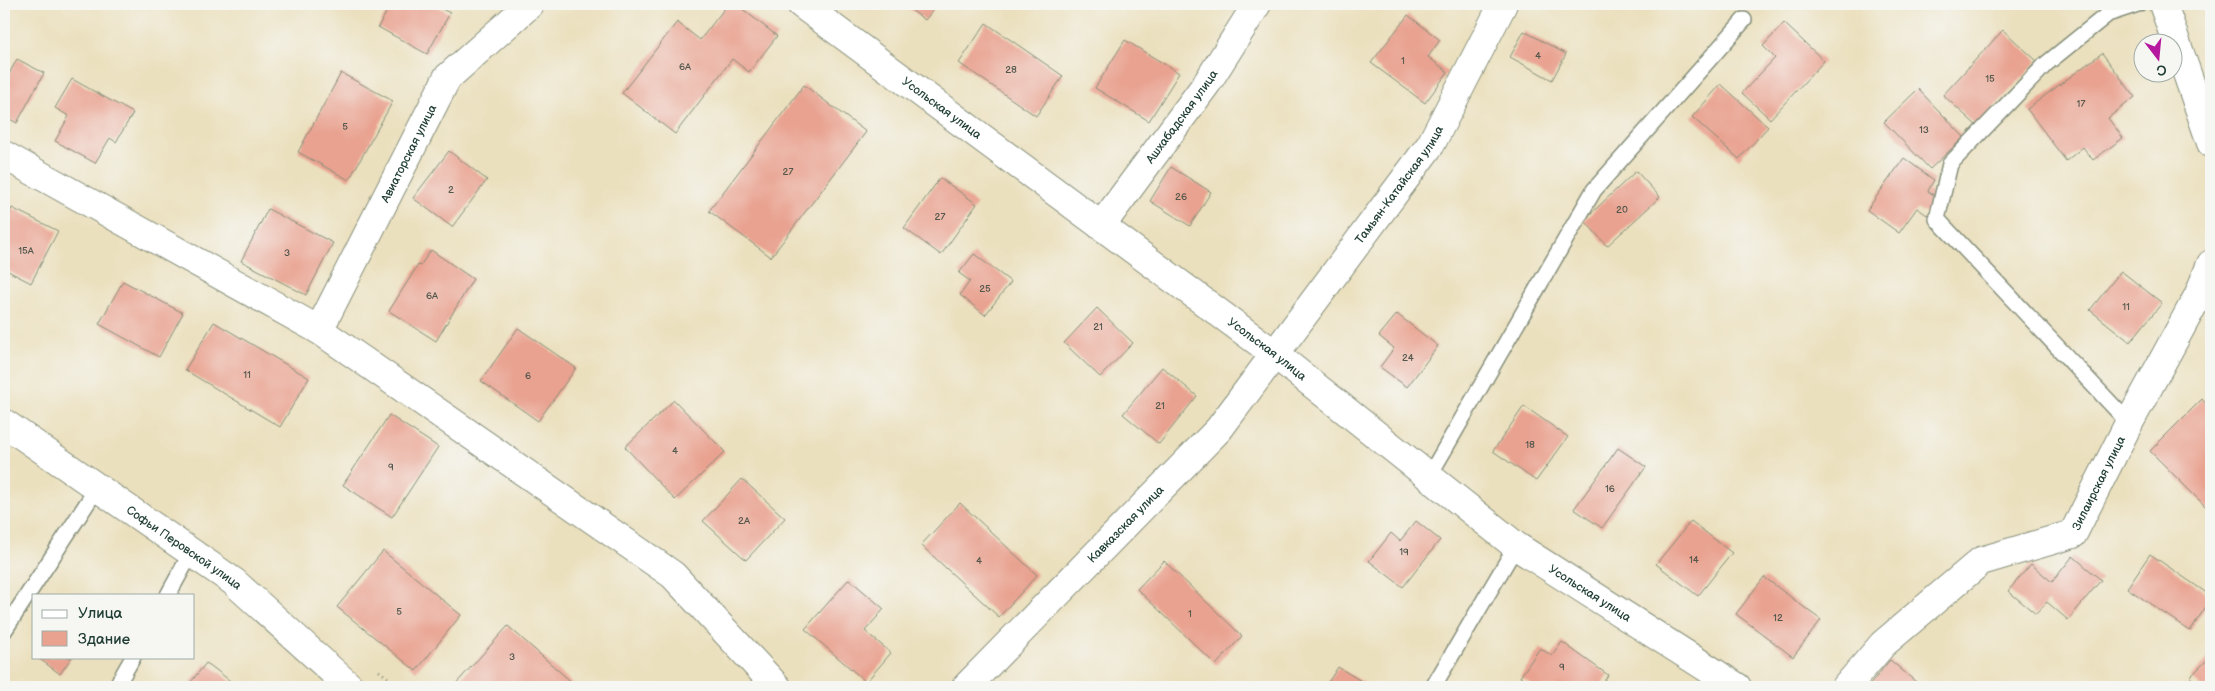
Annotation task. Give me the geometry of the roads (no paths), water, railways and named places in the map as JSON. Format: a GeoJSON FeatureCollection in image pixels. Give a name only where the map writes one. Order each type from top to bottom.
{"type":"FeatureCollection","features":[{"type":"Feature","properties":{"kind":"street","name":"Авиаторская улица"},"geometry":{"type":"LineString","coordinates":[[319,330],[447,78],[530,4]]}},
{"type":"Feature","properties":{"kind":"street","name":"Усольская улица"},"geometry":{"type":"LineString","coordinates":[[801,4],[1276,355],[1428,478],[1516,546],[1737,687]]}},
{"type":"Feature","properties":{"kind":"street","name":"Ашхабадская улица"},"geometry":{"type":"LineString","coordinates":[[1101,226],[1207,84],[1257,4]]}},
{"type":"Feature","properties":{"kind":"street","name":"Тамьян-Катайская улица"},"geometry":{"type":"LineString","coordinates":[[1276,355],[1431,144],[1503,4]]}},
{"type":"Feature","properties":{"kind":"street"},"geometry":{"type":"LineString","coordinates":[[2163,4],[2211,144]]}},
{"type":"Feature","properties":{"kind":"street"},"geometry":{"type":"LineString","coordinates":[[4,155],[319,330],[673,575],[777,687]]}},
{"type":"Feature","properties":{"kind":"street","name":"Зилаирская улица"},"geometry":{"type":"LineString","coordinates":[[1846,687],[1883,644],[1981,561],[2073,534],[2129,423],[2198,296],[2211,264]]}},
{"type":"Feature","properties":{"kind":"street","name":"Кавказская улица"},"geometry":{"type":"LineString","coordinates":[[966,687],[1219,429],[1276,355]]}},
{"type":"Feature","properties":{"kind":"street","name":"Софьи Перовской улица"},"geometry":{"type":"LineString","coordinates":[[4,423],[234,582],[350,687]]}},
{"type":"Feature","properties":{"kind":"lane"},"geometry":{"type":"LineString","coordinates":[[2129,423],[1937,219],[1950,164],[2046,64],[2108,14],[2138,4]]}},
{"type":"Feature","properties":{"kind":"lane"},"geometry":{"type":"LineString","coordinates":[[1428,478],[1594,190],[1744,20]]}},
{"type":"Feature","properties":{"kind":"lane"},"geometry":{"type":"LineString","coordinates":[[4,631],[97,488]]}},
{"type":"Feature","properties":{"kind":"lane"},"geometry":{"type":"LineString","coordinates":[[1433,687],[1516,546]]}},
{"type":"Feature","properties":{"kind":"lane"},"geometry":{"type":"LineString","coordinates":[[169,594],[191,552]]}},
{"type":"Feature","properties":{"kind":"lane"},"geometry":{"type":"LineString","coordinates":[[116,687],[132,658]]}}]}
